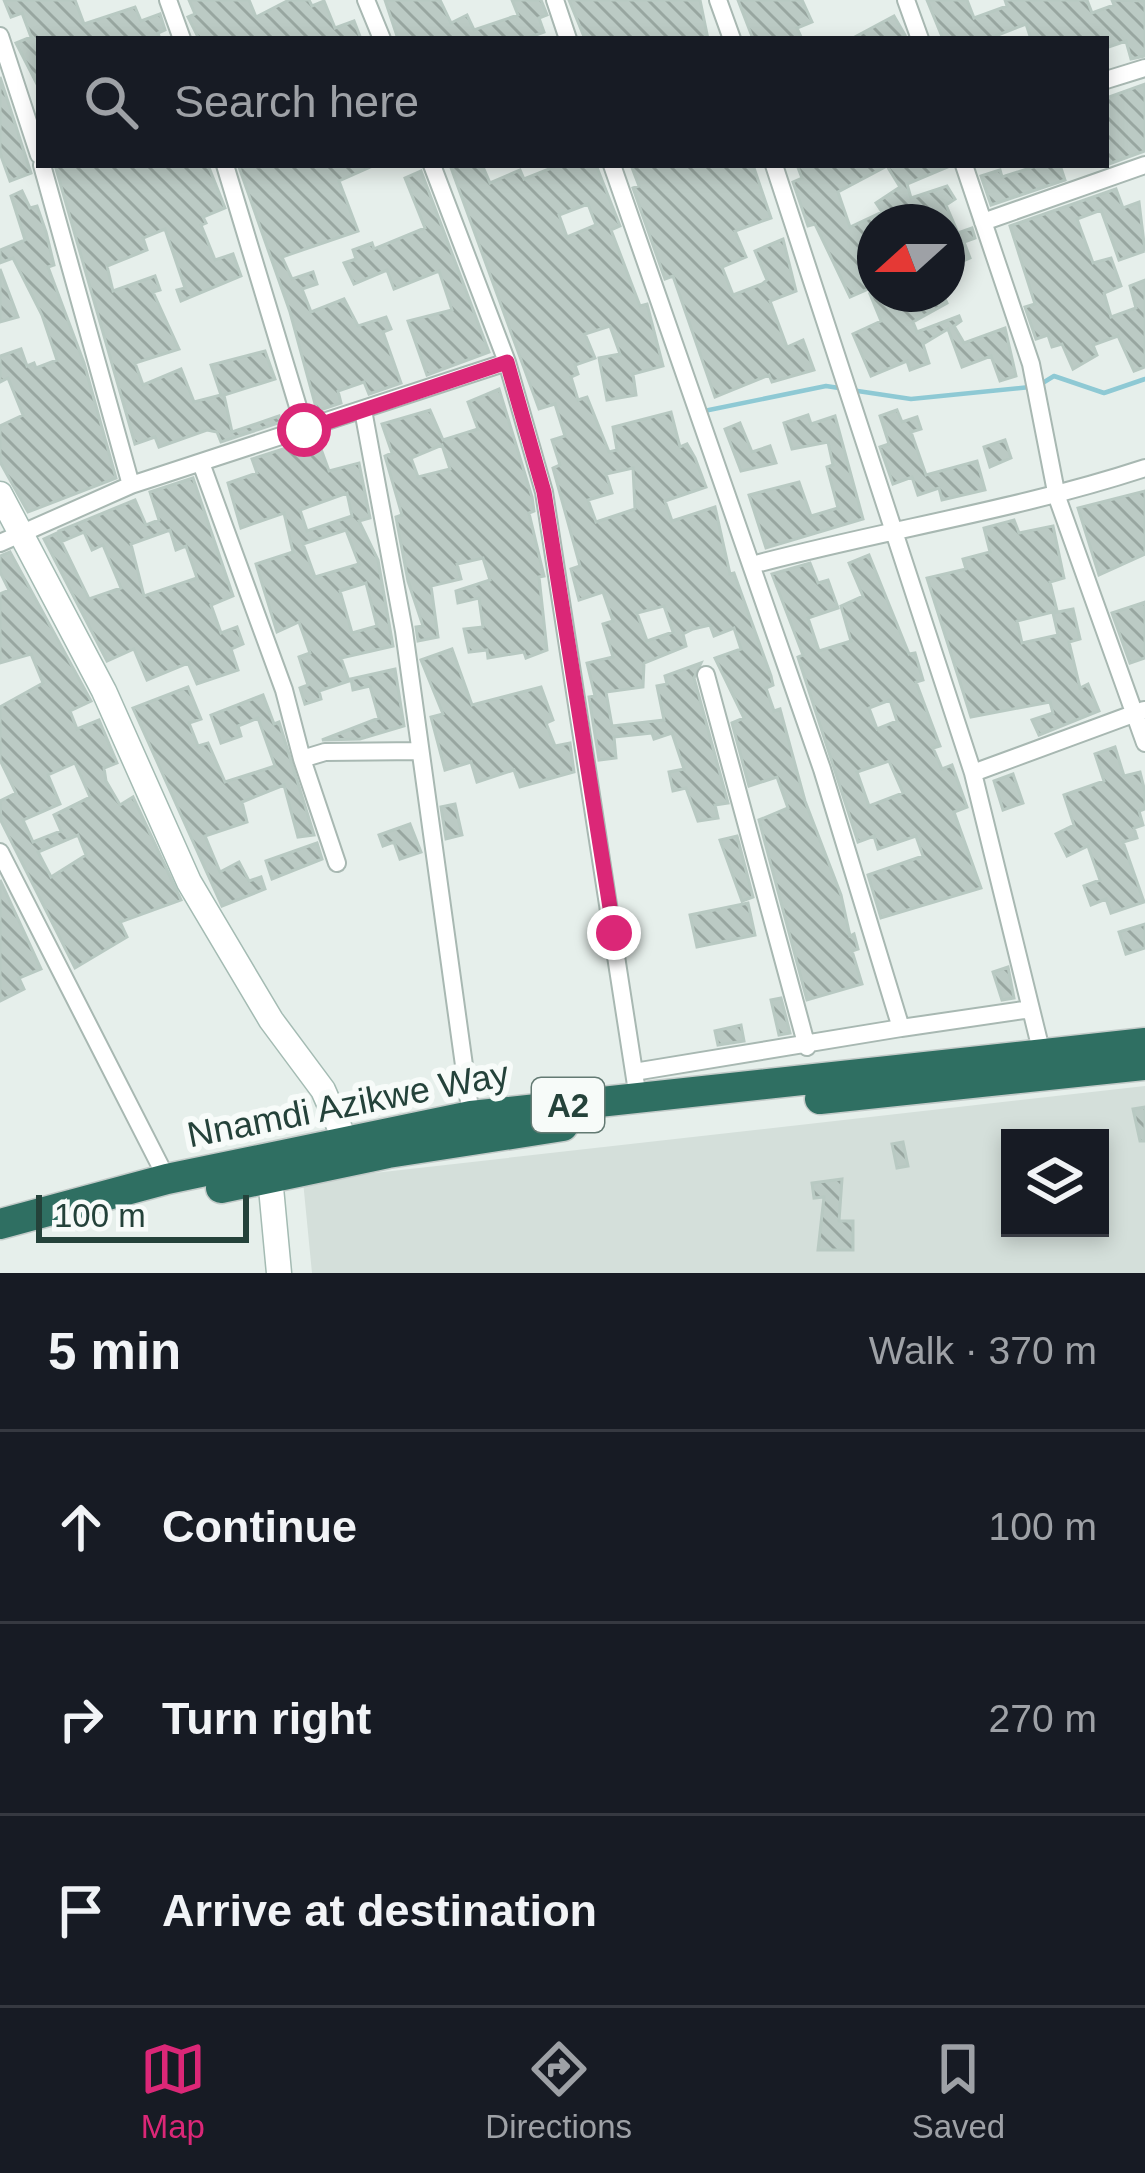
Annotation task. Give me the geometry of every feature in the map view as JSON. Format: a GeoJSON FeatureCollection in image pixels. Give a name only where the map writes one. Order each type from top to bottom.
{"type":"FeatureCollection","features":[{"type":"Feature","properties":{"kind":"highway","name":"Nnamdi Azikwe Way"},"geometry":{"type":"LineString","coordinates":[[1,1227],[167,1179],[636,1085],[1145,1043]]}},
{"type":"Feature","properties":{"kind":"highway","name":"Nnamdi Azikwe Way"},"geometry":{"type":"LineString","coordinates":[[1,1227],[540,1129],[1145,1065]]}},
{"type":"Feature","properties":{"kind":"main road"},"geometry":{"type":"LineString","coordinates":[[0,494],[10,538],[104,691],[189,882],[271,1020],[323,1090],[345,1140]]}},
{"type":"Feature","properties":{"kind":"main road"},"geometry":{"type":"LineString","coordinates":[[270,1177],[279,1273]]}},
{"type":"Feature","properties":{"kind":"street"},"geometry":{"type":"LineString","coordinates":[[168,0],[181,36]]}},
{"type":"Feature","properties":{"kind":"street"},"geometry":{"type":"LineString","coordinates":[[366,0],[381,36]]}},
{"type":"Feature","properties":{"kind":"street"},"geometry":{"type":"LineString","coordinates":[[555,0],[567,36]]}},
{"type":"Feature","properties":{"kind":"street"},"geometry":{"type":"LineString","coordinates":[[718,0],[731,36]]}},
{"type":"Feature","properties":{"kind":"street"},"geometry":{"type":"LineString","coordinates":[[906,0],[919,36]]}},
{"type":"Feature","properties":{"kind":"street"},"geometry":{"type":"LineString","coordinates":[[0,36],[36,146]]}},
{"type":"Feature","properties":{"kind":"street"},"geometry":{"type":"LineString","coordinates":[[1109,79],[1145,68]]}},
{"type":"Feature","properties":{"kind":"street"},"geometry":{"type":"LineString","coordinates":[[983,222],[1145,165]]}},
{"type":"Feature","properties":{"kind":"street"},"geometry":{"type":"LineString","coordinates":[[43,168],[131,485]]}},
{"type":"Feature","properties":{"kind":"street"},"geometry":{"type":"LineString","coordinates":[[226,168],[304,430]]}},
{"type":"Feature","properties":{"kind":"street"},"geometry":{"type":"LineString","coordinates":[[432,168],[507,362],[544,492],[636,1085],[901,1028],[1030,1009]]}},
{"type":"Feature","properties":{"kind":"street"},"geometry":{"type":"LineString","coordinates":[[613,168],[752,565],[901,1028]]}},
{"type":"Feature","properties":{"kind":"street"},"geometry":{"type":"LineString","coordinates":[[775,168],[973,773],[1042,1054]]}},
{"type":"Feature","properties":{"kind":"street"},"geometry":{"type":"LineString","coordinates":[[965,168],[1031,364],[1057,497],[1140,711],[1145,743]]}},
{"type":"Feature","properties":{"kind":"street"},"geometry":{"type":"LineString","coordinates":[[10,538],[131,485],[507,362]]}},
{"type":"Feature","properties":{"kind":"street"},"geometry":{"type":"LineString","coordinates":[[362,410],[404,631],[471,1116]]}},
{"type":"Feature","properties":{"kind":"street"},"geometry":{"type":"LineString","coordinates":[[201,463],[284,690],[337,862]]}},
{"type":"Feature","properties":{"kind":"street"},"geometry":{"type":"LineString","coordinates":[[752,565],[896,527],[1057,497],[1145,469]]}},
{"type":"Feature","properties":{"kind":"street"},"geometry":{"type":"LineString","coordinates":[[706,675],[808,1047]]}},
{"type":"Feature","properties":{"kind":"street"},"geometry":{"type":"LineString","coordinates":[[973,773],[1140,711]]}},
{"type":"Feature","properties":{"kind":"street"},"geometry":{"type":"LineString","coordinates":[[302,759],[325,752],[419,751]]}},
{"type":"Feature","properties":{"kind":"street"},"geometry":{"type":"LineString","coordinates":[[0,852],[167,1179]]}},
{"type":"Feature","properties":{"kind":"shaded area"},"geometry":{"type":"Polygon","coordinates":[[[1145,1086],[1145,1273],[312,1273],[303,1181],[1145,1086]]]}},
{"type":"Feature","properties":{"kind":"building"},"geometry":{"type":"Polygon","coordinates":[[[4,0],[75,0],[84,24],[135,7],[141,21],[160,14],[165,30],[159,36],[36,36],[36,82],[16,43],[31,37],[22,13],[11,17],[4,0]]]}},
{"type":"Feature","properties":{"kind":"building"},"geometry":{"type":"Polygon","coordinates":[[[189,0],[249,0],[256,17],[289,0],[309,0],[312,6],[324,1],[335,28],[354,21],[360,36],[198,36],[188,17],[195,14],[189,0]]]}},
{"type":"Feature","properties":{"kind":"building"},"geometry":{"type":"Polygon","coordinates":[[[385,0],[440,0],[451,23],[467,15],[474,30],[518,15],[512,0],[541,0],[547,15],[539,18],[544,32],[533,36],[397,36],[385,0]]]}},
{"type":"Feature","properties":{"kind":"building"},"geometry":{"type":"Polygon","coordinates":[[[569,0],[700,0],[707,36],[584,36],[569,0]]]}},
{"type":"Feature","properties":{"kind":"building"},"geometry":{"type":"Polygon","coordinates":[[[738,0],[802,0],[812,22],[797,28],[801,36],[752,36],[738,0]]]}},
{"type":"Feature","properties":{"kind":"building"},"geometry":{"type":"Polygon","coordinates":[[[927,0],[967,0],[974,18],[1007,6],[1005,0],[1087,0],[1092,13],[1114,5],[1112,0],[1145,1],[1145,56],[1131,59],[1126,41],[1109,47],[1109,36],[1030,36],[1026,24],[996,36],[942,36],[927,0]]]}},
{"type":"Feature","properties":{"kind":"building"},"geometry":{"type":"Polygon","coordinates":[[[894,16],[905,35],[904,36],[857,36],[894,16]]]}},
{"type":"Feature","properties":{"kind":"building"},"geometry":{"type":"Polygon","coordinates":[[[0,77],[31,173],[10,181],[0,153],[0,77]]]}},
{"type":"Feature","properties":{"kind":"building"},"geometry":{"type":"Polygon","coordinates":[[[1145,84],[1145,151],[1109,164],[1109,97],[1145,84]]]}},
{"type":"Feature","properties":{"kind":"building"},"geometry":{"type":"Polygon","coordinates":[[[56,168],[209,168],[225,208],[203,217],[206,223],[201,225],[215,260],[233,254],[241,276],[181,301],[177,290],[185,288],[165,229],[143,238],[147,250],[107,266],[113,291],[155,276],[160,290],[153,292],[179,349],[135,363],[143,385],[181,369],[194,402],[221,395],[211,365],[265,351],[275,379],[224,395],[232,432],[279,416],[281,422],[221,442],[217,432],[207,430],[159,447],[155,437],[135,444],[56,168]]]}},
{"type":"Feature","properties":{"kind":"building"},"geometry":{"type":"Polygon","coordinates":[[[239,168],[368,168],[339,181],[358,231],[282,257],[292,279],[313,272],[317,284],[302,289],[311,312],[344,299],[358,326],[386,317],[391,329],[383,332],[401,383],[369,394],[364,382],[338,391],[341,403],[317,411],[290,312],[239,168]]]}},
{"type":"Feature","properties":{"kind":"building"},"geometry":{"type":"Polygon","coordinates":[[[451,168],[483,168],[490,183],[520,170],[524,179],[552,168],[597,168],[620,226],[611,230],[640,306],[647,304],[663,366],[633,374],[636,395],[607,400],[599,358],[620,354],[610,326],[585,334],[595,358],[575,365],[578,374],[571,377],[578,400],[587,397],[609,452],[617,450],[613,427],[671,412],[680,447],[687,444],[695,458],[706,487],[665,501],[672,521],[715,507],[730,574],[734,573],[771,676],[773,685],[766,688],[774,711],[780,709],[805,801],[841,895],[850,936],[854,934],[858,949],[852,951],[862,984],[807,1000],[759,820],[788,808],[777,777],[749,786],[732,723],[744,718],[715,658],[741,649],[734,628],[714,636],[710,625],[683,634],[686,646],[644,663],[643,687],[606,692],[612,726],[664,720],[657,686],[667,684],[665,676],[701,663],[694,678],[728,803],[715,805],[718,818],[698,821],[686,788],[673,791],[669,772],[684,769],[672,733],[654,739],[652,733],[614,737],[616,758],[599,760],[589,697],[595,696],[587,663],[613,657],[603,624],[613,621],[603,592],[579,600],[571,569],[580,566],[553,468],[560,465],[552,440],[565,436],[555,404],[539,409],[451,168]],[[588,204],[559,215],[567,237],[596,225],[588,204]],[[633,468],[606,474],[612,493],[588,500],[596,522],[635,509],[633,468]],[[664,606],[637,613],[647,641],[673,632],[664,606]]]}},
{"type":"Feature","properties":{"kind":"building"},"geometry":{"type":"Polygon","coordinates":[[[632,168],[754,168],[771,218],[735,231],[746,257],[722,267],[733,295],[762,284],[767,280],[755,251],[783,239],[796,291],[770,301],[787,347],[803,340],[814,370],[772,382],[769,375],[715,397],[673,276],[665,279],[633,188],[639,186],[632,168]]]}},
{"type":"Feature","properties":{"kind":"building"},"geometry":{"type":"Polygon","coordinates":[[[798,168],[883,168],[838,192],[850,227],[857,224],[857,294],[850,297],[815,224],[808,226],[793,182],[802,178],[798,168]]]}},
{"type":"Feature","properties":{"kind":"building"},"geometry":{"type":"Polygon","coordinates":[[[888,168],[945,168],[907,184],[911,198],[947,186],[955,199],[948,204],[876,203],[900,187],[888,168]]]}},
{"type":"Feature","properties":{"kind":"building"},"geometry":{"type":"Polygon","coordinates":[[[1030,168],[1061,168],[1065,180],[991,205],[981,176],[1000,170],[1002,177],[1030,168]]]}},
{"type":"Feature","properties":{"kind":"building"},"geometry":{"type":"Polygon","coordinates":[[[421,171],[489,352],[427,375],[408,321],[452,310],[439,271],[394,289],[387,270],[354,284],[344,263],[356,259],[353,250],[372,243],[374,249],[425,228],[405,178],[421,171]]]}},
{"type":"Feature","properties":{"kind":"building"},"geometry":{"type":"Polygon","coordinates":[[[1116,189],[1123,208],[1139,202],[1145,251],[1119,260],[1101,210],[1077,219],[1093,263],[1111,258],[1121,286],[1104,293],[1111,317],[1136,308],[1130,286],[1145,280],[1145,367],[1134,371],[1118,336],[1093,345],[1097,355],[1073,369],[1062,344],[1052,347],[1048,335],[1036,339],[1025,307],[1035,304],[1010,226],[1116,189]]]}},
{"type":"Feature","properties":{"kind":"building"},"geometry":{"type":"Polygon","coordinates":[[[22,191],[30,208],[37,206],[46,232],[54,265],[48,267],[84,363],[116,478],[28,512],[0,462],[0,426],[23,415],[8,378],[0,382],[0,356],[21,349],[27,366],[34,363],[36,368],[57,360],[42,315],[13,258],[0,263],[0,250],[25,240],[11,196],[22,191]]]}},
{"type":"Feature","properties":{"kind":"building"},"geometry":{"type":"Polygon","coordinates":[[[972,228],[975,238],[965,242],[965,230],[972,228]]]}},
{"type":"Feature","properties":{"kind":"building"},"geometry":{"type":"Polygon","coordinates":[[[0,269],[18,317],[0,322],[0,269]]]}},
{"type":"Feature","properties":{"kind":"building"},"geometry":{"type":"Polygon","coordinates":[[[877,312],[931,312],[913,322],[917,332],[959,316],[961,321],[954,326],[964,343],[1005,328],[1016,376],[1000,381],[991,356],[962,367],[948,329],[923,344],[929,363],[910,370],[907,361],[871,376],[853,334],[881,321],[877,312]]]}},
{"type":"Feature","properties":{"kind":"building"},"geometry":{"type":"Polygon","coordinates":[[[499,389],[532,497],[534,511],[529,513],[544,576],[539,577],[547,650],[526,658],[524,652],[488,658],[487,650],[469,652],[464,629],[483,627],[479,598],[458,603],[456,591],[490,580],[483,558],[457,564],[461,579],[431,586],[438,637],[418,641],[416,627],[423,626],[408,581],[396,517],[402,515],[385,456],[392,453],[382,424],[430,410],[443,440],[478,429],[468,402],[499,389]],[[442,445],[411,458],[418,477],[450,469],[442,445]]]}},
{"type":"Feature","properties":{"kind":"building"},"geometry":{"type":"Polygon","coordinates":[[[897,410],[902,422],[917,417],[921,429],[911,432],[926,475],[977,461],[985,490],[942,500],[939,488],[918,495],[912,477],[893,484],[880,447],[889,444],[880,416],[897,410]]]}},
{"type":"Feature","properties":{"kind":"building"},"geometry":{"type":"Polygon","coordinates":[[[808,415],[811,424],[835,416],[863,519],[766,548],[749,495],[799,482],[811,516],[838,508],[827,467],[833,465],[828,442],[792,449],[784,423],[808,415]]]}},
{"type":"Feature","properties":{"kind":"building"},"geometry":{"type":"Polygon","coordinates":[[[740,423],[752,452],[770,446],[776,463],[741,471],[725,429],[740,423]]]}},
{"type":"Feature","properties":{"kind":"building"},"geometry":{"type":"Polygon","coordinates":[[[317,438],[329,471],[359,463],[370,518],[359,521],[378,560],[393,646],[341,658],[349,681],[319,691],[321,699],[305,704],[300,688],[308,685],[299,657],[310,653],[299,622],[277,632],[256,564],[293,552],[284,513],[241,528],[228,483],[257,473],[252,459],[317,438]],[[347,493],[300,510],[307,531],[352,516],[347,493]],[[346,530],[303,544],[315,577],[359,564],[346,530]],[[366,583],[340,591],[352,633],[377,626],[366,583]]]}},
{"type":"Feature","properties":{"kind":"building"},"geometry":{"type":"Polygon","coordinates":[[[1005,440],[1011,458],[990,467],[984,447],[1005,440]]]}},
{"type":"Feature","properties":{"kind":"building"},"geometry":{"type":"Polygon","coordinates":[[[193,478],[233,596],[211,605],[221,633],[237,627],[243,644],[231,649],[238,670],[197,684],[188,663],[147,680],[134,649],[107,661],[44,539],[57,533],[89,599],[121,588],[103,545],[92,550],[84,532],[63,541],[59,531],[135,500],[146,525],[159,520],[150,492],[193,478]],[[170,530],[131,544],[144,596],[197,578],[186,546],[176,550],[170,530]]]}},
{"type":"Feature","properties":{"kind":"building"},"geometry":{"type":"Polygon","coordinates":[[[1145,491],[1145,554],[1099,575],[1078,508],[1145,491]]]}},
{"type":"Feature","properties":{"kind":"building"},"geometry":{"type":"Polygon","coordinates":[[[1014,520],[1019,533],[1053,526],[1064,578],[1050,582],[1057,611],[1017,621],[1022,643],[1058,635],[1053,613],[1073,609],[1080,639],[1069,642],[1080,688],[1088,684],[1099,711],[1039,735],[1032,720],[1053,713],[1050,702],[971,717],[927,578],[966,569],[963,559],[990,552],[984,528],[1014,520]]]}},
{"type":"Feature","properties":{"kind":"building"},"geometry":{"type":"Polygon","coordinates":[[[10,552],[91,701],[70,711],[77,729],[99,720],[117,763],[104,768],[106,781],[120,805],[133,797],[181,900],[120,922],[127,937],[75,968],[1,821],[0,801],[16,793],[0,760],[0,707],[43,683],[31,654],[0,663],[0,594],[9,590],[0,572],[0,556],[10,552]],[[75,763],[48,775],[60,804],[23,820],[33,842],[61,831],[54,815],[90,797],[75,763]],[[78,835],[38,852],[51,877],[86,855],[78,835]]]}},
{"type":"Feature","properties":{"kind":"building"},"geometry":{"type":"Polygon","coordinates":[[[869,555],[909,654],[915,653],[923,680],[916,682],[940,746],[933,748],[942,769],[952,765],[967,807],[954,812],[981,888],[881,918],[868,875],[923,856],[916,836],[878,849],[874,836],[858,842],[798,657],[803,655],[772,574],[810,563],[818,583],[828,580],[838,608],[808,618],[819,651],[851,641],[841,606],[863,596],[849,563],[869,555]],[[890,700],[869,708],[877,729],[897,721],[890,700]],[[889,761],[857,772],[869,806],[903,793],[889,761]]]}},
{"type":"Feature","properties":{"kind":"building"},"geometry":{"type":"Polygon","coordinates":[[[1145,602],[1145,658],[1130,663],[1112,613],[1145,602]]]}},
{"type":"Feature","properties":{"kind":"building"},"geometry":{"type":"Polygon","coordinates":[[[452,649],[472,705],[541,687],[553,720],[546,723],[555,746],[570,743],[574,772],[520,787],[514,770],[477,782],[471,762],[445,770],[431,717],[443,714],[421,660],[452,649]]]}},
{"type":"Feature","properties":{"kind":"building"},"geometry":{"type":"Polygon","coordinates":[[[395,669],[404,726],[360,739],[322,740],[379,718],[370,686],[353,690],[351,679],[395,669]]]}},
{"type":"Feature","properties":{"kind":"building"},"geometry":{"type":"Polygon","coordinates":[[[188,687],[201,719],[189,723],[198,746],[208,743],[225,782],[275,766],[258,718],[238,726],[241,736],[221,743],[211,715],[263,695],[274,724],[279,722],[314,835],[298,837],[284,785],[242,802],[247,822],[205,836],[220,872],[239,862],[249,881],[261,877],[265,889],[222,906],[133,708],[188,687]]]}},
{"type":"Feature","properties":{"kind":"building"},"geometry":{"type":"Polygon","coordinates":[[[1115,747],[1124,776],[1140,772],[1145,792],[1145,809],[1139,811],[1143,825],[1134,828],[1137,838],[1123,842],[1144,902],[1111,913],[1106,899],[1091,905],[1084,886],[1100,880],[1088,846],[1067,856],[1056,834],[1074,825],[1064,795],[1104,781],[1095,754],[1115,747]]]}},
{"type":"Feature","properties":{"kind":"building"},"geometry":{"type":"Polygon","coordinates":[[[1013,774],[1023,803],[1003,810],[994,781],[1013,774]]]}},
{"type":"Feature","properties":{"kind":"building"},"geometry":{"type":"Polygon","coordinates":[[[455,804],[462,835],[446,839],[441,807],[455,804]]]}},
{"type":"Feature","properties":{"kind":"building"},"geometry":{"type":"Polygon","coordinates":[[[410,824],[421,852],[400,859],[394,842],[383,846],[379,835],[410,824]]]}},
{"type":"Feature","properties":{"kind":"building"},"geometry":{"type":"Polygon","coordinates":[[[737,836],[753,897],[742,901],[720,840],[737,836]]]}},
{"type":"Feature","properties":{"kind":"building"},"geometry":{"type":"Polygon","coordinates":[[[317,843],[322,859],[272,879],[266,861],[317,843]]]}},
{"type":"Feature","properties":{"kind":"building"},"geometry":{"type":"Polygon","coordinates":[[[0,880],[41,969],[19,978],[24,989],[0,1001],[0,880]]]}},
{"type":"Feature","properties":{"kind":"building"},"geometry":{"type":"Polygon","coordinates":[[[748,903],[755,935],[697,947],[690,915],[748,903]]]}},
{"type":"Feature","properties":{"kind":"building"},"geometry":{"type":"Polygon","coordinates":[[[1145,924],[1145,948],[1126,954],[1119,932],[1145,924]]]}},
{"type":"Feature","properties":{"kind":"building"},"geometry":{"type":"Polygon","coordinates":[[[1008,967],[1014,998],[1002,1000],[993,972],[1008,967]]]}},
{"type":"Feature","properties":{"kind":"building"},"geometry":{"type":"Polygon","coordinates":[[[781,998],[790,1033],[779,1035],[771,1000],[781,998]]]}},
{"type":"Feature","properties":{"kind":"building"},"geometry":{"type":"Polygon","coordinates":[[[741,1025],[744,1041],[718,1045],[715,1031],[741,1025]]]}},
{"type":"Feature","properties":{"kind":"building"},"geometry":{"type":"Polygon","coordinates":[[[1145,1107],[1145,1141],[1140,1141],[1133,1109],[1145,1107]]]}},
{"type":"Feature","properties":{"kind":"building"},"geometry":{"type":"Polygon","coordinates":[[[903,1142],[908,1166],[897,1168],[892,1144],[903,1142]]]}},
{"type":"Feature","properties":{"kind":"building"},"geometry":{"type":"Polygon","coordinates":[[[842,1179],[839,1221],[853,1221],[853,1250],[818,1250],[824,1197],[814,1198],[812,1183],[842,1179]]]}},
{"type":"Feature","properties":{"kind":"waterway"},"geometry":{"type":"LineString","coordinates":[[1041,384],[1054,376],[1104,393],[1145,379]]}},
{"type":"Feature","properties":{"kind":"waterway"},"geometry":{"type":"LineString","coordinates":[[704,411],[826,386],[839,388]]}},
{"type":"Feature","properties":{"kind":"waterway"},"geometry":{"type":"LineString","coordinates":[[851,390],[911,399],[1030,387]]}},
{"type":"Feature","properties":{"kind":"route"},"geometry":{"type":"LineString","coordinates":[[304,430],[507,362],[544,492],[614,933]]}}]}
